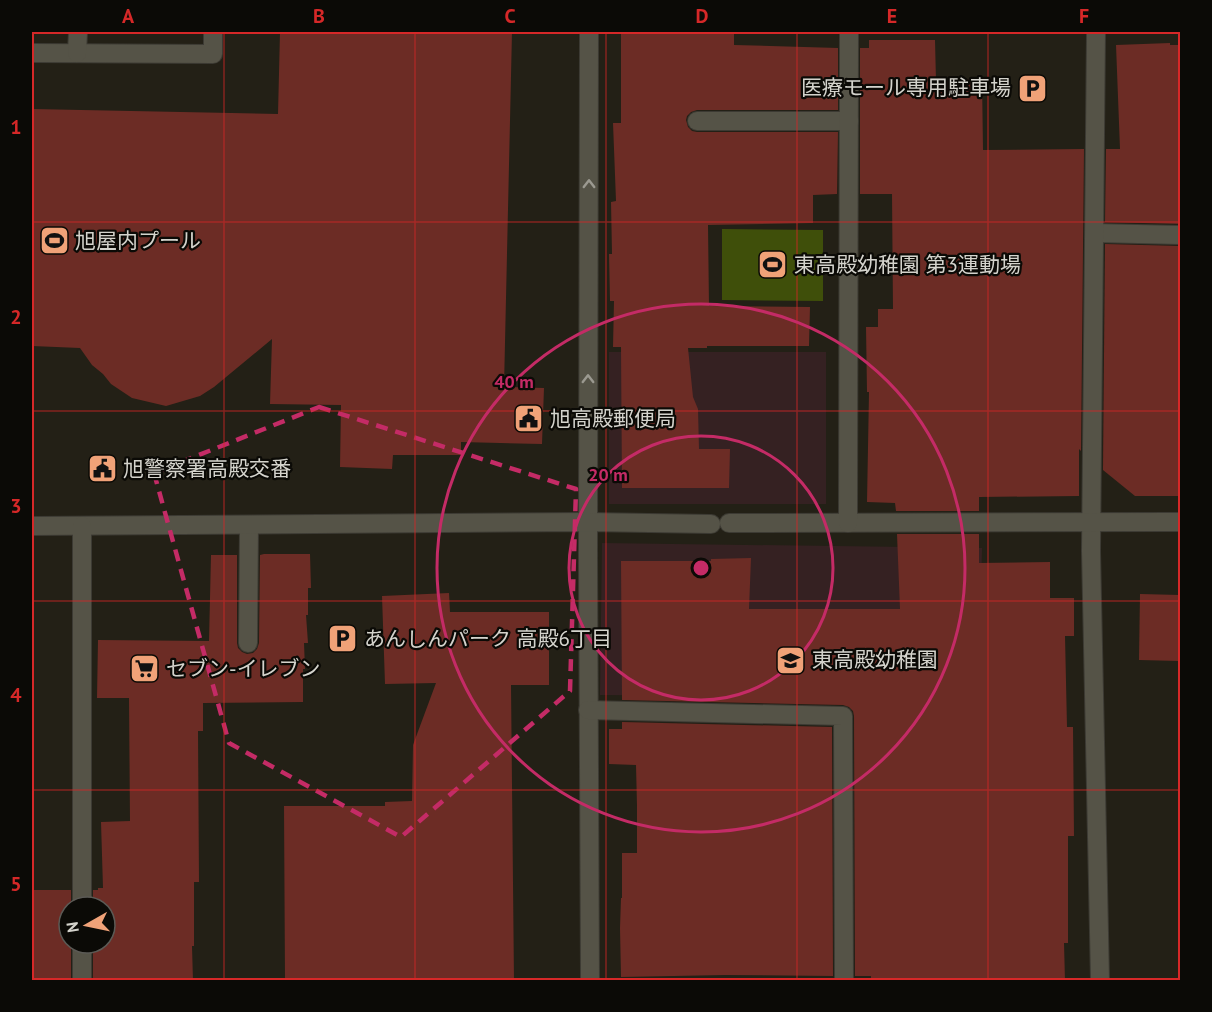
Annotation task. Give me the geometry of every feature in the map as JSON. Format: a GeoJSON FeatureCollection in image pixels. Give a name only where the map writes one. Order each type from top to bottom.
{"type":"FeatureCollection","features":[{"type":"Feature","properties":{"kind":"street"},"geometry":{"type":"LineString","coordinates":[[77,53],[78,32]]}},
{"type":"Feature","properties":{"kind":"street"},"geometry":{"type":"LineString","coordinates":[[32,53],[213,54],[213,32]]}},
{"type":"Feature","properties":{"kind":"street"},"geometry":{"type":"LineString","coordinates":[[589,32],[590,981]]}},
{"type":"Feature","properties":{"kind":"street"},"geometry":{"type":"LineString","coordinates":[[848,524],[849,32]]}},
{"type":"Feature","properties":{"kind":"street"},"geometry":{"type":"LineString","coordinates":[[1096,32],[1091,551],[1100,981]]}},
{"type":"Feature","properties":{"kind":"street"},"geometry":{"type":"LineString","coordinates":[[697,121],[849,121]]}},
{"type":"Feature","properties":{"kind":"street"},"geometry":{"type":"LineString","coordinates":[[1095,233],[1180,235]]}},
{"type":"Feature","properties":{"kind":"street"},"geometry":{"type":"LineString","coordinates":[[32,526],[588,522],[848,524],[1180,522]]}},
{"type":"Feature","properties":{"kind":"street"},"geometry":{"type":"LineString","coordinates":[[248,643],[249,525]]}},
{"type":"Feature","properties":{"kind":"street"},"geometry":{"type":"LineString","coordinates":[[82,526],[82,895]]}},
{"type":"Feature","properties":{"kind":"street"},"geometry":{"type":"LineString","coordinates":[[588,710],[843,716],[844,981]]}},
{"type":"Feature","properties":{"kind":"street"},"geometry":{"type":"LineString","coordinates":[[82,955],[82,981]]}},
{"type":"Feature","properties":{"kind":"highlighted area"},"geometry":{"type":"Polygon","coordinates":[[[319,407],[576,489],[570,691],[401,837],[229,743],[154,473],[319,407]]]}},
{"type":"Feature","properties":{"kind":"shaded area"},"geometry":{"type":"Polygon","coordinates":[[[609,352],[826,352],[826,504],[609,504],[609,352]]]}},
{"type":"Feature","properties":{"kind":"shaded area"},"geometry":{"type":"Polygon","coordinates":[[[602,543],[982,548],[979,698],[600,695],[602,543]]]}},
{"type":"Feature","properties":{"kind":"green space","name":"東高殿幼稚園 第3運動場"},"geometry":{"type":"Polygon","coordinates":[[[722,229],[823,230],[823,301],[722,300],[722,229]]]}},
{"type":"Feature","properties":{"kind":"building"},"geometry":{"type":"Polygon","coordinates":[[[280,32],[512,32],[504,387],[544,388],[542,444],[461,442],[461,455],[393,455],[392,469],[340,467],[341,405],[270,404],[272,339],[200,396],[166,406],[132,398],[111,384],[92,365],[80,348],[32,346],[32,109],[278,114],[280,32]]]}},
{"type":"Feature","properties":{"kind":"building"},"geometry":{"type":"Polygon","coordinates":[[[621,32],[734,32],[734,45],[838,48],[838,110],[697,110],[691,112],[686,120],[688,127],[697,132],[838,132],[837,194],[813,195],[813,223],[708,225],[709,306],[810,307],[809,346],[688,348],[693,397],[698,409],[699,449],[730,449],[729,488],[622,488],[621,347],[613,347],[614,301],[610,301],[609,254],[612,254],[611,202],[616,201],[613,123],[621,123],[621,32]]]}},
{"type":"Feature","properties":{"kind":"building"},"geometry":{"type":"Polygon","coordinates":[[[869,40],[935,40],[936,81],[982,79],[983,150],[1084,149],[1079,496],[979,497],[979,511],[896,511],[895,503],[867,502],[869,392],[867,392],[866,327],[878,327],[878,309],[893,309],[892,194],[860,194],[860,48],[869,48],[869,40]]]}},
{"type":"Feature","properties":{"kind":"building"},"geometry":{"type":"Polygon","coordinates":[[[1170,43],[1170,45],[1180,45],[1180,224],[1105,222],[1106,149],[1120,149],[1116,45],[1170,43]]]}},
{"type":"Feature","properties":{"kind":"building"},"geometry":{"type":"Polygon","coordinates":[[[1105,244],[1180,246],[1180,496],[1135,496],[1103,470],[1105,244]]]}},
{"type":"Feature","properties":{"kind":"building"},"geometry":{"type":"Polygon","coordinates":[[[897,534],[979,534],[979,563],[1050,562],[1050,598],[1074,598],[1074,636],[1065,636],[1067,727],[1073,727],[1074,836],[1068,836],[1068,943],[1064,943],[1065,981],[871,981],[871,976],[855,976],[854,716],[849,707],[843,705],[622,700],[621,561],[711,561],[711,559],[751,558],[749,609],[900,609],[897,534]]]}},
{"type":"Feature","properties":{"kind":"building"},"geometry":{"type":"Polygon","coordinates":[[[310,554],[311,588],[308,588],[308,615],[306,615],[308,643],[304,643],[303,702],[203,703],[203,731],[198,731],[199,882],[194,882],[193,981],[93,981],[93,955],[117,955],[117,895],[93,895],[93,890],[103,888],[101,822],[130,821],[129,698],[97,698],[98,640],[209,641],[211,555],[237,555],[237,643],[242,652],[253,653],[259,643],[260,555],[310,554]]]}},
{"type":"Feature","properties":{"kind":"building"},"geometry":{"type":"Polygon","coordinates":[[[449,593],[450,612],[549,612],[549,685],[511,685],[514,981],[285,981],[284,806],[385,806],[385,802],[412,801],[413,745],[436,683],[385,684],[382,596],[449,593]]]}},
{"type":"Feature","properties":{"kind":"building"},"geometry":{"type":"Polygon","coordinates":[[[1140,594],[1180,595],[1180,661],[1139,660],[1140,594]]]}},
{"type":"Feature","properties":{"kind":"building"},"geometry":{"type":"Polygon","coordinates":[[[622,722],[832,727],[833,976],[621,977],[622,853],[637,853],[636,765],[609,764],[609,729],[622,729],[622,722]]]}},
{"type":"Feature","properties":{"kind":"building"},"geometry":{"type":"Polygon","coordinates":[[[32,890],[71,890],[71,895],[57,895],[57,955],[71,955],[71,981],[32,981],[32,890]]]}},
{"type":"Feature","properties":{"kind":"place","name":"医療モール専用駐車場"},"geometry":{"type":"Point","coordinates":[1032,88]}},
{"type":"Feature","properties":{"kind":"place","name":"旭屋内プール"},"geometry":{"type":"Point","coordinates":[54,241]}},
{"type":"Feature","properties":{"kind":"place","name":"東高殿幼稚園 第3運動場"},"geometry":{"type":"Point","coordinates":[773,265]}},
{"type":"Feature","properties":{"kind":"place","name":"旭高殿郵便局"},"geometry":{"type":"Point","coordinates":[529,419]}},
{"type":"Feature","properties":{"kind":"place","name":"旭警察署高殿交番"},"geometry":{"type":"Point","coordinates":[102,469]}},
{"type":"Feature","properties":{"kind":"place","name":"あんしんパーク 高殿6丁目"},"geometry":{"type":"Point","coordinates":[343,639]}},
{"type":"Feature","properties":{"kind":"place","name":"東高殿幼稚園"},"geometry":{"type":"Point","coordinates":[791,660]}},
{"type":"Feature","properties":{"kind":"place","name":"セブン-イレブン"},"geometry":{"type":"Point","coordinates":[145,669]}}]}
